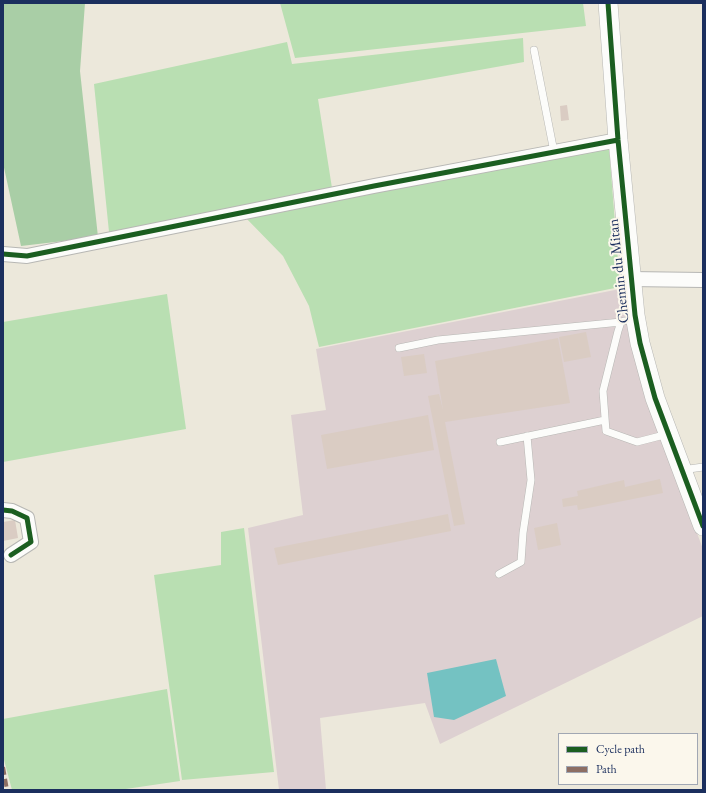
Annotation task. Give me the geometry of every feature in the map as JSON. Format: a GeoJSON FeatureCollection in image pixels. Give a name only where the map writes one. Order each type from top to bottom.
{"type":"FeatureCollection","features":[{"type":"Feature","properties":{"kind":"street","name":"Chemin du Mitan"},"geometry":{"type":"LineString","coordinates":[[608,3],[630,279],[628,319],[640,343],[655,398],[703,526]]}},
{"type":"Feature","properties":{"kind":"street"},"geometry":{"type":"LineString","coordinates":[[3,254],[27,256],[366,187],[618,140]]}},
{"type":"Feature","properties":{"kind":"street"},"geometry":{"type":"LineString","coordinates":[[630,279],[703,280]]}},
{"type":"Feature","properties":{"kind":"street"},"geometry":{"type":"LineString","coordinates":[[3,510],[12,511],[27,518],[31,542],[11,555]]}},
{"type":"Feature","properties":{"kind":"lane"},"geometry":{"type":"LineString","coordinates":[[534,50],[554,152]]}},
{"type":"Feature","properties":{"kind":"lane"},"geometry":{"type":"LineString","coordinates":[[399,348],[438,340],[628,319]]}},
{"type":"Feature","properties":{"kind":"lane"},"geometry":{"type":"LineString","coordinates":[[628,319],[618,331],[604,391],[606,431],[637,442],[668,434]]}},
{"type":"Feature","properties":{"kind":"lane"},"geometry":{"type":"LineString","coordinates":[[500,442],[605,420]]}},
{"type":"Feature","properties":{"kind":"lane"},"geometry":{"type":"LineString","coordinates":[[499,574],[521,562],[523,533],[531,480],[527,436]]}},
{"type":"Feature","properties":{"kind":"lane"},"geometry":{"type":"LineString","coordinates":[[682,470],[703,467]]}},
{"type":"Feature","properties":{"kind":"shaded area"},"geometry":{"type":"Polygon","coordinates":[[[620,289],[650,408],[703,549],[703,616],[440,744],[425,703],[320,718],[326,790],[279,790],[248,528],[303,515],[291,415],[326,410],[316,349],[620,289]]]}},
{"type":"Feature","properties":{"kind":"green space"},"geometry":{"type":"Polygon","coordinates":[[[3,3],[85,3],[80,71],[98,237],[21,246],[3,163],[3,3]]]}},
{"type":"Feature","properties":{"kind":"green space"},"geometry":{"type":"Polygon","coordinates":[[[280,3],[583,3],[586,26],[295,58],[280,3]]]}},
{"type":"Feature","properties":{"kind":"green space"},"geometry":{"type":"Polygon","coordinates":[[[523,38],[524,62],[318,99],[332,188],[109,232],[94,84],[287,42],[292,64],[523,38]]]}},
{"type":"Feature","properties":{"kind":"green space"},"geometry":{"type":"Polygon","coordinates":[[[609,147],[620,287],[319,347],[309,306],[283,256],[244,216],[609,147]]]}},
{"type":"Feature","properties":{"kind":"green space"},"geometry":{"type":"Polygon","coordinates":[[[167,294],[186,429],[3,462],[3,322],[167,294]]]}},
{"type":"Feature","properties":{"kind":"green space"},"geometry":{"type":"Polygon","coordinates":[[[244,528],[274,772],[182,780],[154,575],[221,565],[221,532],[244,528]]]}},
{"type":"Feature","properties":{"kind":"green space"},"geometry":{"type":"Polygon","coordinates":[[[167,689],[180,781],[119,790],[12,790],[3,756],[3,719],[167,689]]]}},
{"type":"Feature","properties":{"kind":"water"},"geometry":{"type":"Polygon","coordinates":[[[496,659],[506,696],[454,720],[434,717],[427,673],[496,659]]]}},
{"type":"Feature","properties":{"kind":"building"},"geometry":{"type":"Polygon","coordinates":[[[567,105],[569,120],[561,121],[560,106],[567,105]]]}},
{"type":"Feature","properties":{"kind":"building"},"geometry":{"type":"Polygon","coordinates":[[[586,332],[591,357],[564,362],[559,337],[586,332]]]}},
{"type":"Feature","properties":{"kind":"building"},"geometry":{"type":"Polygon","coordinates":[[[558,338],[570,403],[445,422],[465,524],[454,526],[428,396],[439,394],[443,410],[435,361],[558,338]]]}},
{"type":"Feature","properties":{"kind":"building"},"geometry":{"type":"Polygon","coordinates":[[[424,354],[427,373],[404,376],[401,357],[424,354]]]}},
{"type":"Feature","properties":{"kind":"building"},"geometry":{"type":"Polygon","coordinates":[[[428,415],[434,450],[327,469],[321,435],[428,415]]]}},
{"type":"Feature","properties":{"kind":"building"},"geometry":{"type":"Polygon","coordinates":[[[660,479],[663,493],[578,510],[577,505],[563,507],[562,499],[578,496],[577,491],[624,480],[625,487],[660,479]]]}},
{"type":"Feature","properties":{"kind":"building"},"geometry":{"type":"Polygon","coordinates":[[[448,514],[451,531],[278,565],[274,548],[448,514]]]}},
{"type":"Feature","properties":{"kind":"building"},"geometry":{"type":"Polygon","coordinates":[[[15,520],[18,538],[3,541],[3,522],[15,520]]]}},
{"type":"Feature","properties":{"kind":"building"},"geometry":{"type":"Polygon","coordinates":[[[557,523],[561,545],[538,550],[534,528],[557,523]]]}},
{"type":"Feature","properties":{"kind":"marked path"},"geometry":{"type":"LineString","coordinates":[[3,767],[7,790]]}},
{"type":"Feature","properties":{"kind":"cycle path"},"geometry":{"type":"LineString","coordinates":[[608,3],[618,140],[635,315],[640,343],[655,398],[703,526]]}},
{"type":"Feature","properties":{"kind":"cycle path"},"geometry":{"type":"LineString","coordinates":[[3,254],[27,256],[374,186],[618,140]]}},
{"type":"Feature","properties":{"kind":"cycle path"},"geometry":{"type":"LineString","coordinates":[[3,510],[12,511],[27,518],[31,542],[11,555]]}}]}
